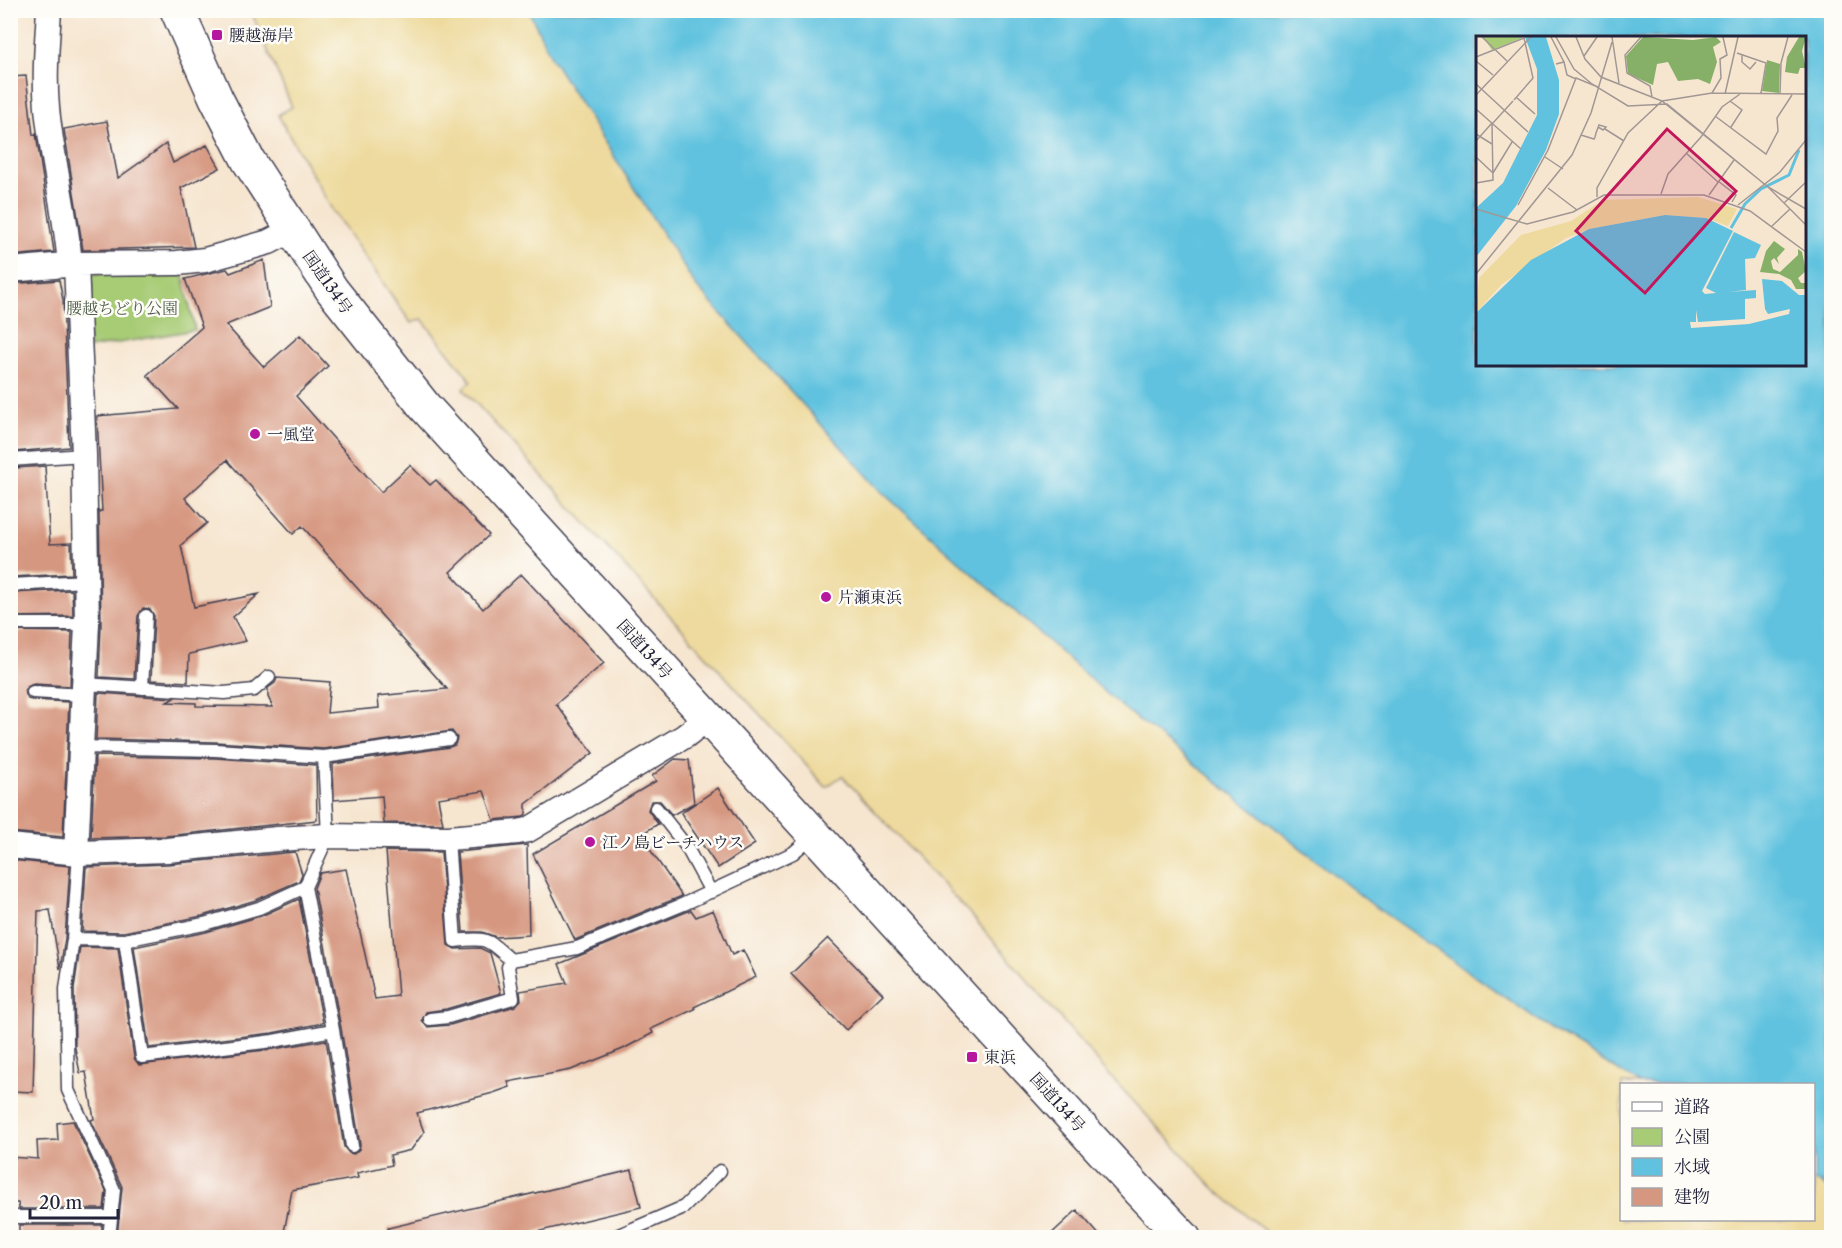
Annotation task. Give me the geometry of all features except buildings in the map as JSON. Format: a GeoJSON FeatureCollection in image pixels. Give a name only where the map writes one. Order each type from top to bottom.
{"type":"FeatureCollection","features":[{"type":"Feature","properties":{"kind":"highway","name":"国道134号"},"geometry":{"type":"LineString","coordinates":[[177,10],[216,98],[248,160],[332,290],[425,407],[1184,1238]]}},
{"type":"Feature","properties":{"kind":"street"},"geometry":{"type":"LineString","coordinates":[[49,10],[47,109],[73,264],[84,455],[87,624],[77,853]]}},
{"type":"Feature","properties":{"kind":"street"},"geometry":{"type":"LineString","coordinates":[[10,270],[73,264],[177,263],[205,260],[269,242],[292,230]]}},
{"type":"Feature","properties":{"kind":"street"},"geometry":{"type":"LineString","coordinates":[[10,846],[77,853],[167,850],[328,836],[448,838],[528,830],[686,736],[708,718]]}},
{"type":"Feature","properties":{"kind":"lane"},"geometry":{"type":"LineString","coordinates":[[10,460],[84,455]]}},
{"type":"Feature","properties":{"kind":"lane"},"geometry":{"type":"LineString","coordinates":[[10,585],[87,581]]}},
{"type":"Feature","properties":{"kind":"lane"},"geometry":{"type":"LineString","coordinates":[[142,688],[146,616]]}},
{"type":"Feature","properties":{"kind":"lane"},"geometry":{"type":"LineString","coordinates":[[14,624],[87,624]]}},
{"type":"Feature","properties":{"kind":"lane"},"geometry":{"type":"LineString","coordinates":[[33,692],[142,688],[240,692],[254,690],[269,677]]}},
{"type":"Feature","properties":{"kind":"lane"},"geometry":{"type":"LineString","coordinates":[[80,747],[215,750],[324,757],[449,740]]}},
{"type":"Feature","properties":{"kind":"lane"},"geometry":{"type":"LineString","coordinates":[[324,757],[328,836],[305,887],[333,1030],[352,1146]]}},
{"type":"Feature","properties":{"kind":"lane"},"geometry":{"type":"LineString","coordinates":[[656,808],[686,846],[711,892]]}},
{"type":"Feature","properties":{"kind":"lane"},"geometry":{"type":"LineString","coordinates":[[511,960],[577,948],[711,892],[792,853],[815,834]]}},
{"type":"Feature","properties":{"kind":"lane"},"geometry":{"type":"LineString","coordinates":[[448,838],[455,941],[479,938],[489,941],[511,960]]}},
{"type":"Feature","properties":{"kind":"lane"},"geometry":{"type":"LineString","coordinates":[[77,853],[73,939],[66,989],[68,1090],[114,1190],[109,1238]]}},
{"type":"Feature","properties":{"kind":"lane"},"geometry":{"type":"LineString","coordinates":[[73,939],[125,940],[204,924],[259,908],[305,887]]}},
{"type":"Feature","properties":{"kind":"lane"},"geometry":{"type":"LineString","coordinates":[[125,940],[142,1057],[273,1041],[333,1030]]}},
{"type":"Feature","properties":{"kind":"lane"},"geometry":{"type":"LineString","coordinates":[[430,1019],[448,1017],[513,998],[508,968],[511,960]]}},
{"type":"Feature","properties":{"kind":"lane"},"geometry":{"type":"LineString","coordinates":[[612,1238],[684,1206],[720,1171]]}},
{"type":"Feature","properties":{"kind":"lane"},"geometry":{"type":"LineString","coordinates":[[10,1217],[112,1217]]}},
{"type":"Feature","properties":{"kind":"green space","name":"腰越ちどり公園"},"geometry":{"type":"Polygon","coordinates":[[[182,270],[195,330],[89,348],[85,280],[92,274],[182,270]]]}},
{"type":"Feature","properties":{"kind":"sand","name":"片瀬東浜"},"geometry":{"type":"Polygon","coordinates":[[[251,11],[529,11],[552,59],[696,286],[882,492],[1116,702],[1374,906],[1554,1031],[1638,1083],[1620,1083],[1620,1221],[1815,1221],[1815,1181],[1831,1189],[1831,1237],[1272,1237],[1214,1188],[1113,1079],[972,916],[842,776],[826,787],[463,389],[471,381],[422,319],[411,323],[333,211],[278,115],[292,107],[251,11]]]}},
{"type":"Feature","properties":{"kind":"water"},"geometry":{"type":"Polygon","coordinates":[[[529,11],[1831,11],[1831,1189],[1815,1181],[1815,1083],[1638,1083],[1554,1031],[1374,906],[1116,702],[882,492],[696,286],[552,59],[529,11]]]}},
{"type":"Feature","properties":{"kind":"place","name":"腰越海岸"},"geometry":{"type":"Point","coordinates":[217,35]}},
{"type":"Feature","properties":{"kind":"place","name":"一風堂"},"geometry":{"type":"Point","coordinates":[255,434]}},
{"type":"Feature","properties":{"kind":"place","name":"片瀬東浜"},"geometry":{"type":"Point","coordinates":[826,597]}},
{"type":"Feature","properties":{"kind":"place","name":"江ノ島ビーチハウス"},"geometry":{"type":"Point","coordinates":[590,842]}},
{"type":"Feature","properties":{"kind":"place","name":"東浜"},"geometry":{"type":"Point","coordinates":[972,1057]}}]}
